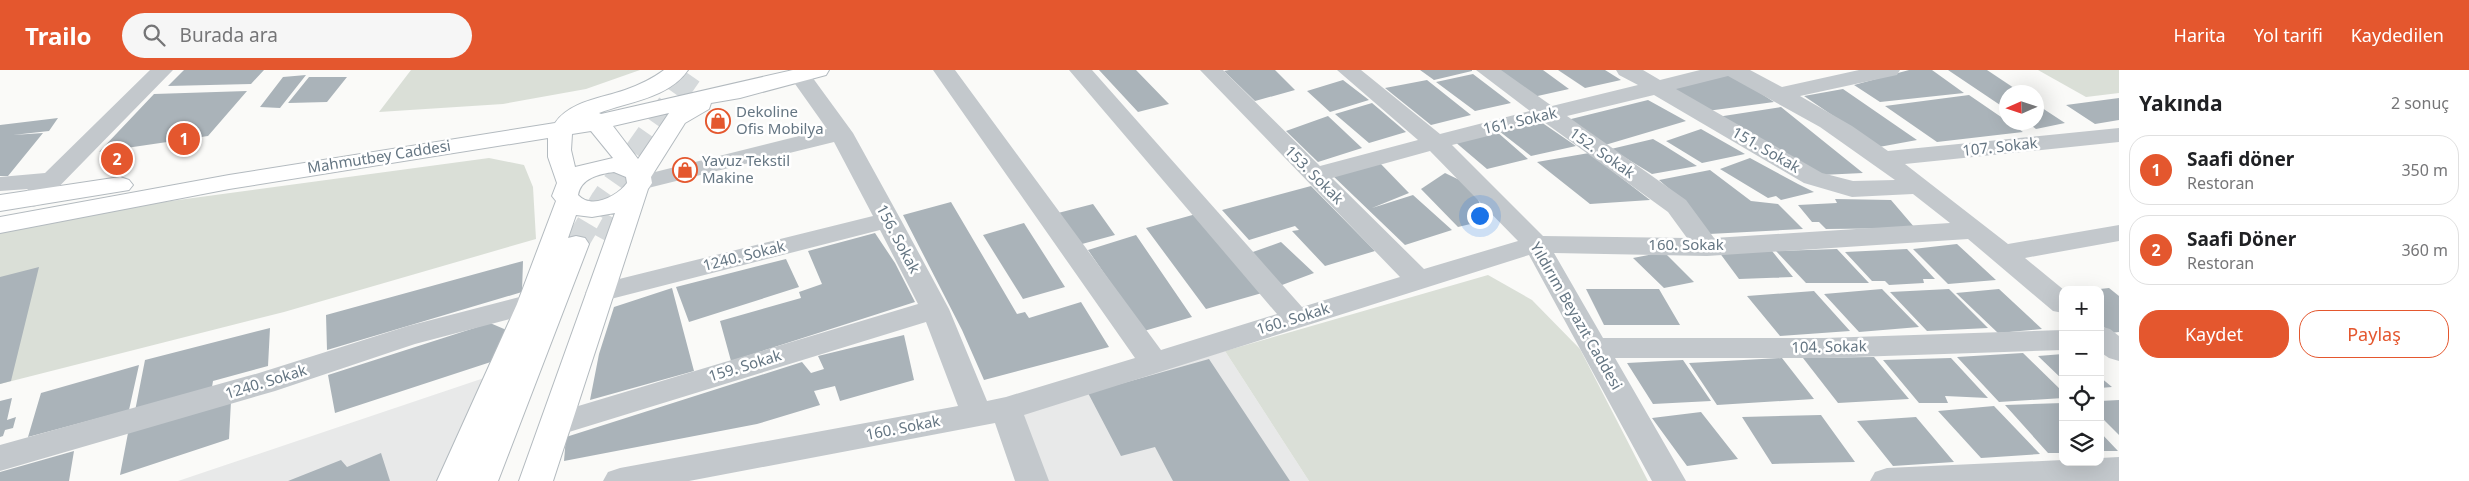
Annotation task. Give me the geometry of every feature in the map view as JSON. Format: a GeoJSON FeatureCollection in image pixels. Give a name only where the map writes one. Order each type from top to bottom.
{"type":"FeatureCollection","features":[{"type":"Feature","properties":{"kind":"main road"},"geometry":{"type":"LineString","coordinates":[[454,481],[531,304],[566,183],[558,143],[562,129],[568,120],[591,117],[666,80],[677,70]]}},
{"type":"Feature","properties":{"kind":"main road"},"geometry":{"type":"LineString","coordinates":[[440,147],[505,147],[548,156],[585,208],[603,208],[620,202],[637,180],[676,118],[748,74],[808,72]]}},
{"type":"Feature","properties":{"kind":"main road","name":"Mahmutbey Caddesi"},"geometry":{"type":"LineString","coordinates":[[0,203],[591,117],[748,74]]}},
{"type":"Feature","properties":{"kind":"main road"},"geometry":{"type":"LineString","coordinates":[[591,117],[637,180]]}},
{"type":"Feature","properties":{"kind":"main road","name":"Mahmutbey Caddesi"},"geometry":{"type":"LineString","coordinates":[[0,225],[229,182],[562,129]]}},
{"type":"Feature","properties":{"kind":"main road"},"geometry":{"type":"LineString","coordinates":[[566,183],[589,170],[602,166],[626,167],[637,180]]}},
{"type":"Feature","properties":{"kind":"main road"},"geometry":{"type":"LineString","coordinates":[[536,481],[637,180]]}},
{"type":"Feature","properties":{"kind":"main road"},"geometry":{"type":"LineString","coordinates":[[480,481],[590,242],[519,481]]}},
{"type":"Feature","properties":{"kind":"street"},"geometry":{"type":"LineString","coordinates":[[33,199],[162,70]]}},
{"type":"Feature","properties":{"kind":"street"},"geometry":{"type":"LineString","coordinates":[[944,70],[1154,363]]}},
{"type":"Feature","properties":{"kind":"street"},"geometry":{"type":"LineString","coordinates":[[1080,70],[1296,318]]}},
{"type":"Feature","properties":{"kind":"street","name":"153. Sokak"},"geometry":{"type":"LineString","coordinates":[[1211,70],[1418,280]]}},
{"type":"Feature","properties":{"kind":"street","name":"Yıldırım Beyazıt Caddesi"},"geometry":{"type":"LineString","coordinates":[[1348,70],[1434,141],[1536,244],[1669,481]]}},
{"type":"Feature","properties":{"kind":"street","name":"152. Sokak"},"geometry":{"type":"LineString","coordinates":[[1487,70],[1677,206],[1707,247]]}},
{"type":"Feature","properties":{"kind":"street","name":"151. Sokak"},"geometry":{"type":"LineString","coordinates":[[1627,70],[1814,178],[1852,190],[1917,186]]}},
{"type":"Feature","properties":{"kind":"street","name":"161. Sokak"},"geometry":{"type":"LineString","coordinates":[[1314,175],[1434,141],[1549,115],[1726,70]]}},
{"type":"Feature","properties":{"kind":"street"},"geometry":{"type":"LineString","coordinates":[[1733,70],[1780,94],[1858,141],[1974,230],[2059,301]]}},
{"type":"Feature","properties":{"kind":"street"},"geometry":{"type":"LineString","coordinates":[[1780,94],[1889,70]]}},
{"type":"Feature","properties":{"kind":"street","name":"156. Sokak"},"geometry":{"type":"LineString","coordinates":[[808,72],[935,309],[1032,481]]}},
{"type":"Feature","properties":{"kind":"street"},"geometry":{"type":"LineString","coordinates":[[637,180],[841,134]]}},
{"type":"Feature","properties":{"kind":"street","name":"107. Sokak"},"geometry":{"type":"LineString","coordinates":[[1882,159],[2119,135]]}},
{"type":"Feature","properties":{"kind":"street"},"geometry":{"type":"LineString","coordinates":[[0,184],[52,180]]}},
{"type":"Feature","properties":{"kind":"street","name":"1240. Sokak"},"geometry":{"type":"LineString","coordinates":[[599,293],[888,220]]}},
{"type":"Feature","properties":{"kind":"street","name":"160. Sokak"},"geometry":{"type":"LineString","coordinates":[[620,481],[992,412],[1536,244],[1707,247],[1974,230]]}},
{"type":"Feature","properties":{"kind":"street"},"geometry":{"type":"LineString","coordinates":[[2002,254],[2119,233]]}},
{"type":"Feature","properties":{"kind":"street","name":"1240. Sokak"},"geometry":{"type":"LineString","coordinates":[[0,458],[264,383],[408,336],[531,304]]}},
{"type":"Feature","properties":{"kind":"street","name":"159. Sokak"},"geometry":{"type":"LineString","coordinates":[[556,424],[935,309]]}},
{"type":"Feature","properties":{"kind":"street","name":"104. Sokak"},"geometry":{"type":"LineString","coordinates":[[1595,348],[1824,348],[2059,340]]}},
{"type":"Feature","properties":{"kind":"street"},"geometry":{"type":"LineString","coordinates":[[1887,481],[2119,470]]}},
{"type":"Feature","properties":{"kind":"shaded area"},"geometry":{"type":"Polygon","coordinates":[[[411,70],[640,70],[586,89],[503,104],[379,112],[411,70]]]}},
{"type":"Feature","properties":{"kind":"shaded area"},"geometry":{"type":"Polygon","coordinates":[[[2038,70],[2119,70],[2119,93],[2086,97],[2038,70]]]}},
{"type":"Feature","properties":{"kind":"shaded area"},"geometry":{"type":"Polygon","coordinates":[[[489,158],[524,165],[533,187],[536,239],[284,312],[0,384],[0,224],[489,158]]]}},
{"type":"Feature","properties":{"kind":"shaded area"},"geometry":{"type":"Polygon","coordinates":[[[1488,275],[1532,300],[1580,349],[1648,481],[1309,481],[1225,351],[1488,275]]]}},
{"type":"Feature","properties":{"kind":"shaded area"},"geometry":{"type":"Polygon","coordinates":[[[1225,351],[1309,481],[1039,481],[1013,413],[1225,351]]]}},
{"type":"Feature","properties":{"kind":"shaded area"},"geometry":{"type":"Polygon","coordinates":[[[487,377],[437,481],[178,481],[487,377]]]}},
{"type":"Feature","properties":{"kind":"building"},"geometry":{"type":"Polygon","coordinates":[[[184,70],[264,70],[251,84],[168,86],[184,70]]]}},
{"type":"Feature","properties":{"kind":"building"},"geometry":{"type":"Polygon","coordinates":[[[1099,70],[1136,70],[1169,104],[1138,112],[1099,70]]]}},
{"type":"Feature","properties":{"kind":"building"},"geometry":{"type":"Polygon","coordinates":[[[1275,70],[1295,90],[1255,101],[1224,71],[1275,70]]]}},
{"type":"Feature","properties":{"kind":"building"},"geometry":{"type":"Polygon","coordinates":[[[1420,70],[1472,70],[1472,71],[1434,80],[1420,70]]]}},
{"type":"Feature","properties":{"kind":"building"},"geometry":{"type":"Polygon","coordinates":[[[1497,70],[1543,70],[1569,89],[1533,97],[1497,70]]]}},
{"type":"Feature","properties":{"kind":"building"},"geometry":{"type":"Polygon","coordinates":[[[1558,70],[1605,70],[1621,80],[1585,88],[1558,70]]]}},
{"type":"Feature","properties":{"kind":"building"},"geometry":{"type":"Polygon","coordinates":[[[1909,70],[1932,70],[1964,93],[1880,102],[1854,85],[1909,70]]]}},
{"type":"Feature","properties":{"kind":"building"},"geometry":{"type":"Polygon","coordinates":[[[1948,70],[1987,70],[2010,85],[1999,85],[1999,104],[1948,70]]]}},
{"type":"Feature","properties":{"kind":"building"},"geometry":{"type":"Polygon","coordinates":[[[1473,74],[1511,103],[1475,111],[1436,82],[1473,74]]]}},
{"type":"Feature","properties":{"kind":"building"},"geometry":{"type":"Polygon","coordinates":[[[1731,74],[1774,102],[1707,111],[1671,88],[1731,74]]]}},
{"type":"Feature","properties":{"kind":"building"},"geometry":{"type":"Polygon","coordinates":[[[306,75],[280,108],[260,107],[283,77],[306,75]]]}},
{"type":"Feature","properties":{"kind":"building"},"geometry":{"type":"Polygon","coordinates":[[[309,77],[347,77],[327,102],[288,103],[309,77]]]}},
{"type":"Feature","properties":{"kind":"building"},"geometry":{"type":"Polygon","coordinates":[[[1343,80],[1369,100],[1330,112],[1307,91],[1343,80]]]}},
{"type":"Feature","properties":{"kind":"building"},"geometry":{"type":"Polygon","coordinates":[[[1427,80],[1471,115],[1431,125],[1385,88],[1427,80]]]}},
{"type":"Feature","properties":{"kind":"building"},"geometry":{"type":"Polygon","coordinates":[[[1843,89],[1917,140],[1879,147],[1804,96],[1843,89]]]}},
{"type":"Feature","properties":{"kind":"building"},"geometry":{"type":"Polygon","coordinates":[[[247,91],[208,136],[99,152],[154,94],[247,91]]]}},
{"type":"Feature","properties":{"kind":"building"},"geometry":{"type":"Polygon","coordinates":[[[1969,95],[1999,116],[1999,130],[2020,130],[2023,132],[1937,142],[1885,106],[1969,95]]]}},
{"type":"Feature","properties":{"kind":"building"},"geometry":{"type":"Polygon","coordinates":[[[2119,98],[2119,120],[2095,124],[2066,105],[2119,98]]]}},
{"type":"Feature","properties":{"kind":"building"},"geometry":{"type":"Polygon","coordinates":[[[1648,100],[1686,121],[1605,145],[1567,120],[1648,100]]]}},
{"type":"Feature","properties":{"kind":"building"},"geometry":{"type":"Polygon","coordinates":[[[1372,103],[1406,132],[1369,143],[1335,114],[1372,103]]]}},
{"type":"Feature","properties":{"kind":"building"},"geometry":{"type":"Polygon","coordinates":[[[1781,107],[1863,173],[1821,175],[1717,117],[1781,107]]]}},
{"type":"Feature","properties":{"kind":"building"},"geometry":{"type":"Polygon","coordinates":[[[2044,109],[2065,123],[2044,127],[2044,109]]]}},
{"type":"Feature","properties":{"kind":"building"},"geometry":{"type":"Polygon","coordinates":[[[1328,116],[1362,148],[1318,162],[1286,131],[1328,116]]]}},
{"type":"Feature","properties":{"kind":"building"},"geometry":{"type":"Polygon","coordinates":[[[58,118],[49,131],[13,135],[43,133],[8,176],[0,176],[0,125],[58,118]]]}},
{"type":"Feature","properties":{"kind":"building"},"geometry":{"type":"Polygon","coordinates":[[[1541,122],[1576,146],[1531,156],[1499,131],[1541,122]]]}},
{"type":"Feature","properties":{"kind":"building"},"geometry":{"type":"Polygon","coordinates":[[[1701,129],[1745,154],[1702,163],[1666,141],[1701,129]]]}},
{"type":"Feature","properties":{"kind":"building"},"geometry":{"type":"Polygon","coordinates":[[[1496,131],[1528,159],[1487,169],[1454,141],[1496,131]]]}},
{"type":"Feature","properties":{"kind":"building"},"geometry":{"type":"Polygon","coordinates":[[[1653,139],[1697,166],[1652,174],[1611,149],[1653,139]]]}},
{"type":"Feature","properties":{"kind":"building"},"geometry":{"type":"Polygon","coordinates":[[[1589,153],[1650,200],[1590,204],[1537,162],[1589,153]]]}},
{"type":"Feature","properties":{"kind":"building"},"geometry":{"type":"Polygon","coordinates":[[[1750,158],[1814,192],[1781,200],[1776,196],[1768,198],[1720,169],[1750,158]]]}},
{"type":"Feature","properties":{"kind":"building"},"geometry":{"type":"Polygon","coordinates":[[[1378,161],[1409,193],[1372,208],[1413,195],[1452,230],[1405,245],[1330,173],[1378,161]]]}},
{"type":"Feature","properties":{"kind":"building"},"geometry":{"type":"Polygon","coordinates":[[[1710,170],[1751,201],[1778,204],[1803,229],[1709,234],[1689,206],[1659,180],[1710,170]]]}},
{"type":"Feature","properties":{"kind":"building"},"geometry":{"type":"Polygon","coordinates":[[[1445,173],[1472,186],[1487,220],[1458,227],[1421,189],[1445,173]]]}},
{"type":"Feature","properties":{"kind":"building"},"geometry":{"type":"Polygon","coordinates":[[[1311,186],[1375,251],[1325,266],[1292,231],[1299,230],[1295,226],[1249,240],[1222,210],[1311,186]]]}},
{"type":"Feature","properties":{"kind":"building"},"geometry":{"type":"Polygon","coordinates":[[[1835,199],[1891,200],[1915,228],[1826,229],[1819,222],[1812,222],[1798,205],[1837,203],[1835,199]]]}},
{"type":"Feature","properties":{"kind":"building"},"geometry":{"type":"Polygon","coordinates":[[[951,202],[1017,314],[1025,312],[1029,318],[1081,302],[1109,347],[984,380],[962,330],[903,215],[951,202]]]}},
{"type":"Feature","properties":{"kind":"building"},"geometry":{"type":"Polygon","coordinates":[[[1093,204],[1115,235],[1082,244],[1058,213],[1093,204]]]}},
{"type":"Feature","properties":{"kind":"building"},"geometry":{"type":"Polygon","coordinates":[[[1196,214],[1262,293],[1206,309],[1146,228],[1196,214]]]}},
{"type":"Feature","properties":{"kind":"building"},"geometry":{"type":"Polygon","coordinates":[[[1024,223],[1065,287],[1023,299],[983,235],[1024,223]]]}},
{"type":"Feature","properties":{"kind":"building"},"geometry":{"type":"Polygon","coordinates":[[[875,233],[895,263],[915,302],[731,361],[720,321],[801,298],[799,292],[822,284],[808,251],[875,233]]]}},
{"type":"Feature","properties":{"kind":"building"},"geometry":{"type":"Polygon","coordinates":[[[1136,235],[1192,317],[1144,331],[1088,250],[1136,235]]]}},
{"type":"Feature","properties":{"kind":"building"},"geometry":{"type":"Polygon","coordinates":[[[1281,242],[1314,273],[1282,285],[1250,253],[1281,242]]]}},
{"type":"Feature","properties":{"kind":"building"},"geometry":{"type":"Polygon","coordinates":[[[1957,244],[1996,280],[1948,284],[1913,249],[1957,244]]]}},
{"type":"Feature","properties":{"kind":"building"},"geometry":{"type":"Polygon","coordinates":[[[1837,249],[1869,283],[1806,283],[1776,251],[1837,249]]]}},
{"type":"Feature","properties":{"kind":"building"},"geometry":{"type":"Polygon","coordinates":[[[1907,249],[1935,279],[1923,279],[1924,283],[1889,285],[1885,281],[1872,281],[1845,252],[1907,249]]]}},
{"type":"Feature","properties":{"kind":"building"},"geometry":{"type":"Polygon","coordinates":[[[1772,251],[1793,277],[1739,279],[1719,252],[1772,251]]]}},
{"type":"Feature","properties":{"kind":"building"},"geometry":{"type":"Polygon","coordinates":[[[1664,252],[1694,282],[1664,288],[1633,258],[1664,252]]]}},
{"type":"Feature","properties":{"kind":"building"},"geometry":{"type":"Polygon","coordinates":[[[786,259],[799,287],[689,322],[676,287],[786,259]]]}},
{"type":"Feature","properties":{"kind":"building"},"geometry":{"type":"Polygon","coordinates":[[[523,261],[522,292],[327,350],[326,315],[523,261]]]}},
{"type":"Feature","properties":{"kind":"building"},"geometry":{"type":"Polygon","coordinates":[[[39,267],[11,381],[0,384],[0,277],[39,267]]]}},
{"type":"Feature","properties":{"kind":"building"},"geometry":{"type":"Polygon","coordinates":[[[672,288],[694,371],[590,400],[599,354],[614,307],[672,288]]]}},
{"type":"Feature","properties":{"kind":"building"},"geometry":{"type":"Polygon","coordinates":[[[2109,288],[2119,296],[2119,332],[2111,333],[2104,327],[2104,289],[2109,288]]]}},
{"type":"Feature","properties":{"kind":"building"},"geometry":{"type":"Polygon","coordinates":[[[1586,289],[1659,289],[1680,325],[1604,325],[1586,289]]]}},
{"type":"Feature","properties":{"kind":"building"},"geometry":{"type":"Polygon","coordinates":[[[1882,289],[1919,327],[1859,332],[1824,294],[1882,289]]]}},
{"type":"Feature","properties":{"kind":"building"},"geometry":{"type":"Polygon","coordinates":[[[1949,289],[1988,328],[1927,331],[1890,292],[1949,289]]]}},
{"type":"Feature","properties":{"kind":"building"},"geometry":{"type":"Polygon","coordinates":[[[1999,289],[2042,329],[1998,333],[1956,293],[1999,289]]]}},
{"type":"Feature","properties":{"kind":"building"},"geometry":{"type":"Polygon","coordinates":[[[1814,291],[1850,331],[1780,336],[1747,296],[1814,291]]]}},
{"type":"Feature","properties":{"kind":"building"},"geometry":{"type":"Polygon","coordinates":[[[490,323],[511,332],[503,358],[335,413],[328,375],[490,323]]]}},
{"type":"Feature","properties":{"kind":"building"},"geometry":{"type":"Polygon","coordinates":[[[270,328],[268,366],[213,381],[212,387],[135,411],[145,360],[270,328]]]}},
{"type":"Feature","properties":{"kind":"building"},"geometry":{"type":"Polygon","coordinates":[[[904,335],[914,380],[840,401],[835,386],[814,391],[820,405],[757,424],[564,461],[566,437],[802,362],[811,373],[824,369],[818,356],[904,335]]]}},
{"type":"Feature","properties":{"kind":"building"},"geometry":{"type":"Polygon","coordinates":[[[2023,353],[2059,388],[2059,398],[1999,402],[1957,357],[2023,353]]]}},
{"type":"Feature","properties":{"kind":"building"},"geometry":{"type":"Polygon","coordinates":[[[2059,354],[2059,376],[2038,356],[2059,354]]]}},
{"type":"Feature","properties":{"kind":"building"},"geometry":{"type":"Polygon","coordinates":[[[1874,357],[1909,399],[1838,403],[1803,358],[1874,357]]]}},
{"type":"Feature","properties":{"kind":"building"},"geometry":{"type":"Polygon","coordinates":[[[1782,358],[1814,399],[1717,405],[1689,363],[1782,358]]]}},
{"type":"Feature","properties":{"kind":"building"},"geometry":{"type":"Polygon","coordinates":[[[1951,358],[1988,398],[1945,396],[1948,403],[1919,403],[1883,360],[1951,358]]]}},
{"type":"Feature","properties":{"kind":"building"},"geometry":{"type":"Polygon","coordinates":[[[1209,359],[1290,481],[1173,481],[1155,447],[1121,456],[1088,393],[1209,359]]]}},
{"type":"Feature","properties":{"kind":"building"},"geometry":{"type":"Polygon","coordinates":[[[1683,360],[1711,401],[1653,404],[1627,363],[1683,360]]]}},
{"type":"Feature","properties":{"kind":"building"},"geometry":{"type":"Polygon","coordinates":[[[139,365],[129,410],[28,437],[41,393],[139,365]]]}},
{"type":"Feature","properties":{"kind":"building"},"geometry":{"type":"Polygon","coordinates":[[[2104,380],[2112,387],[2104,388],[2104,380]]]}},
{"type":"Feature","properties":{"kind":"building"},"geometry":{"type":"Polygon","coordinates":[[[12,398],[7,420],[16,417],[13,428],[5,430],[3,436],[0,437],[0,401],[12,398]]]}},
{"type":"Feature","properties":{"kind":"building"},"geometry":{"type":"Polygon","coordinates":[[[2119,400],[2119,435],[2104,420],[2104,401],[2119,400]]]}},
{"type":"Feature","properties":{"kind":"building"},"geometry":{"type":"Polygon","coordinates":[[[231,401],[229,439],[120,475],[128,433],[231,401]]]}},
{"type":"Feature","properties":{"kind":"building"},"geometry":{"type":"Polygon","coordinates":[[[2059,403],[2059,453],[2048,453],[2005,405],[2059,403]]]}},
{"type":"Feature","properties":{"kind":"building"},"geometry":{"type":"Polygon","coordinates":[[[1994,406],[2040,454],[1981,458],[1938,411],[1994,406]]]}},
{"type":"Feature","properties":{"kind":"building"},"geometry":{"type":"Polygon","coordinates":[[[1701,412],[1738,459],[1687,466],[1652,418],[1701,412]]]}},
{"type":"Feature","properties":{"kind":"building"},"geometry":{"type":"Polygon","coordinates":[[[1821,415],[1855,462],[1772,464],[1742,417],[1821,415]]]}},
{"type":"Feature","properties":{"kind":"building"},"geometry":{"type":"Polygon","coordinates":[[[1916,417],[1954,462],[1893,466],[1857,421],[1916,417]]]}},
{"type":"Feature","properties":{"kind":"building"},"geometry":{"type":"Polygon","coordinates":[[[2104,436],[2118,451],[2104,451],[2104,436]]]}},
{"type":"Feature","properties":{"kind":"building"},"geometry":{"type":"Polygon","coordinates":[[[74,451],[69,481],[0,481],[0,472],[74,451]]]}},
{"type":"Feature","properties":{"kind":"building"},"geometry":{"type":"Polygon","coordinates":[[[381,453],[390,481],[288,481],[341,460],[347,467],[381,453]]]}},
{"type":"Feature","properties":{"kind":"tunnel"},"geometry":{"type":"LineString","coordinates":[[576,244],[603,199],[693,70]]}},
{"type":"Feature","properties":{"kind":"tunnel"},"geometry":{"type":"LineString","coordinates":[[604,240],[625,202]]}},
{"type":"Feature","properties":{"kind":"place","name":"Dekoline Ofis Mobilya"},"geometry":{"type":"Point","coordinates":[718,121]}},
{"type":"Feature","properties":{"kind":"place","name":"Saafi döner"},"geometry":{"type":"Point","coordinates":[184,139]}},
{"type":"Feature","properties":{"kind":"place","name":"Saafi Döner"},"geometry":{"type":"Point","coordinates":[117,159]}},
{"type":"Feature","properties":{"kind":"place","name":"Yavuz Tekstil Makine"},"geometry":{"type":"Point","coordinates":[685,170]}}]}
